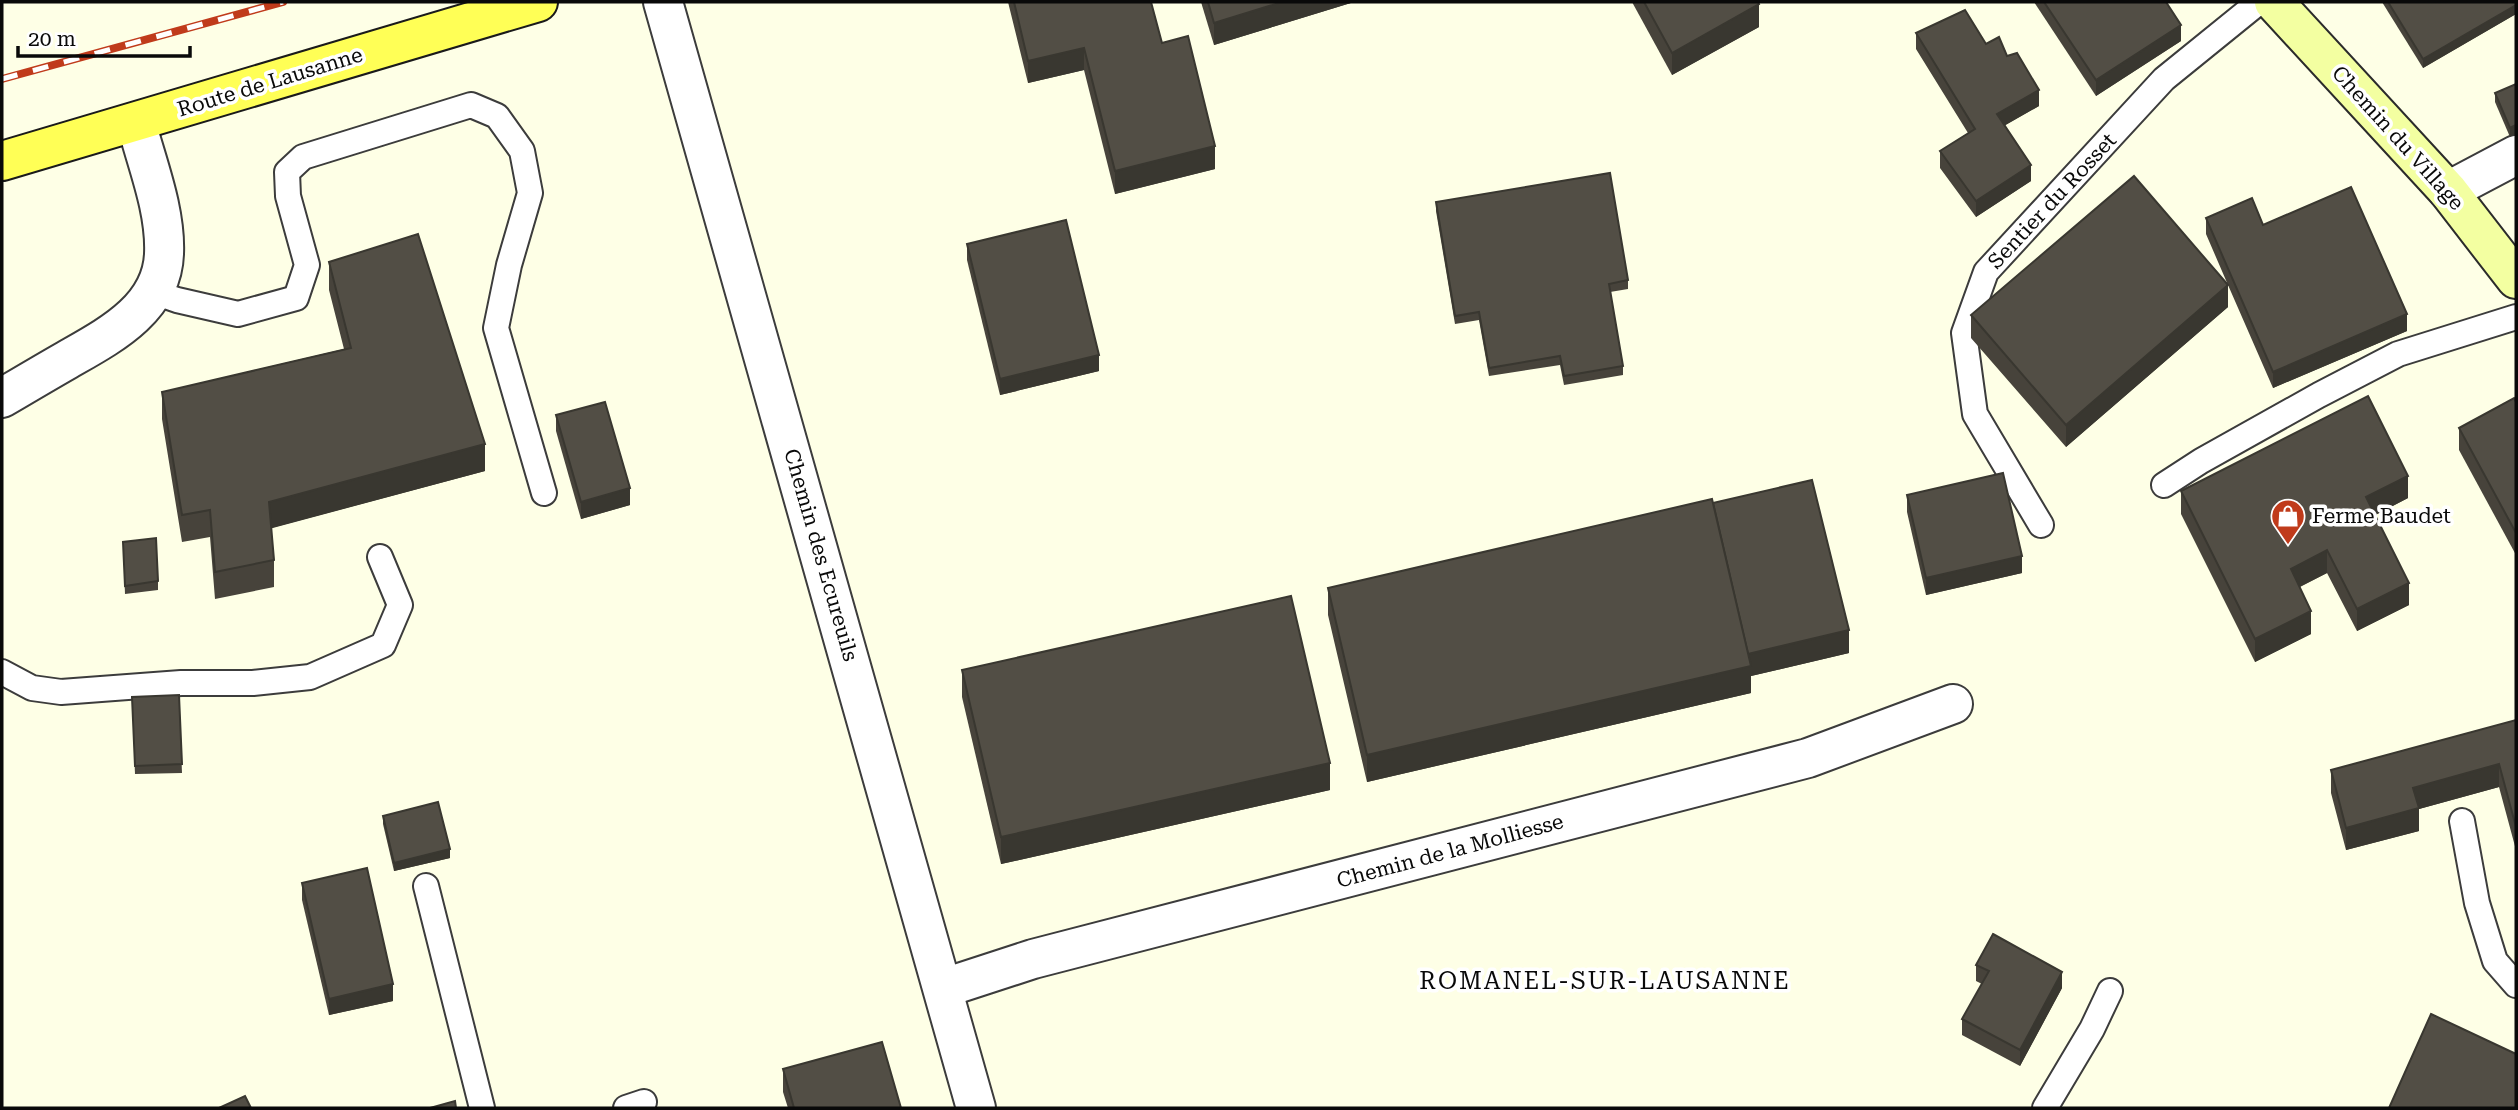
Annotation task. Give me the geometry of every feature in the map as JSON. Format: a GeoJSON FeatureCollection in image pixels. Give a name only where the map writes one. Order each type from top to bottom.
{"type":"FeatureCollection","features":[{"type":"Feature","properties":{"kind":"main road","name":"Route de Lausanne"},"geometry":{"type":"LineString","coordinates":[[2,161],[538,2]]}},
{"type":"Feature","properties":{"kind":"street","name":"Chemin des Ecureuils"},"geometry":{"type":"LineString","coordinates":[[663,2],[976,1108]]}},
{"type":"Feature","properties":{"kind":"street","name":"Chemin du Village"},"geometry":{"type":"LineString","coordinates":[[2274,2],[2448,191],[2516,279]]}},
{"type":"Feature","properties":{"kind":"street"},"geometry":{"type":"LineString","coordinates":[[2,397],[118,330],[141,310],[154,292],[164,255],[163,230],[135,122]]}},
{"type":"Feature","properties":{"kind":"street"},"geometry":{"type":"LineString","coordinates":[[2448,191],[2516,156]]}},
{"type":"Feature","properties":{"kind":"street","name":"Chemin de la Molliesse"},"geometry":{"type":"LineString","coordinates":[[944,988],[1033,959],[1808,758],[1953,704]]}},
{"type":"Feature","properties":{"kind":"lane","name":"Sentier du Rosset"},"geometry":{"type":"LineString","coordinates":[[2040,525],[1975,414],[1965,332],[1986,272],[2164,79],[2259,2]]}},
{"type":"Feature","properties":{"kind":"lane"},"geometry":{"type":"LineString","coordinates":[[154,292],[237,314],[296,298],[307,265],[288,197],[287,172],[303,157],[471,105],[497,116],[522,151],[530,192],[509,265],[496,328],[544,493]]}},
{"type":"Feature","properties":{"kind":"lane"},"geometry":{"type":"LineString","coordinates":[[2164,485],[2307,401],[2398,354],[2516,317]]}},
{"type":"Feature","properties":{"kind":"lane"},"geometry":{"type":"LineString","coordinates":[[2,672],[32,688],[61,692],[310,677],[383,645],[400,605],[380,557]]}},
{"type":"Feature","properties":{"kind":"lane"},"geometry":{"type":"LineString","coordinates":[[2462,821],[2477,904],[2495,961],[2516,985]]}},
{"type":"Feature","properties":{"kind":"lane"},"geometry":{"type":"LineString","coordinates":[[426,886],[482,1108]]}},
{"type":"Feature","properties":{"kind":"lane"},"geometry":{"type":"LineString","coordinates":[[2045,1108],[2092,1029],[2110,990]]}},
{"type":"Feature","properties":{"kind":"building"},"geometry":{"type":"Polygon","coordinates":[[[1014,2],[1151,2],[1162,43],[1188,36],[1215,146],[1115,171],[1084,48],[1028,61],[1014,2]]]}},
{"type":"Feature","properties":{"kind":"building"},"geometry":{"type":"Polygon","coordinates":[[[1208,2],[1282,2],[1214,23],[1208,2]]]}},
{"type":"Feature","properties":{"kind":"building"},"geometry":{"type":"Polygon","coordinates":[[[1644,2],[1758,2],[1759,4],[1672,53],[1644,2]]]}},
{"type":"Feature","properties":{"kind":"building"},"geometry":{"type":"Polygon","coordinates":[[[2044,2],[2166,2],[2181,25],[2096,80],[2044,2]]]}},
{"type":"Feature","properties":{"kind":"building"},"geometry":{"type":"Polygon","coordinates":[[[2388,2],[2516,2],[2516,5],[2423,59],[2388,2]]]}},
{"type":"Feature","properties":{"kind":"building"},"geometry":{"type":"Polygon","coordinates":[[[1965,10],[1986,44],[1999,37],[2007,56],[2017,53],[2039,90],[1997,114],[2031,165],[1976,201],[1940,151],[1975,129],[1916,33],[1965,10]]]}},
{"type":"Feature","properties":{"kind":"building"},"geometry":{"type":"Polygon","coordinates":[[[2516,84],[2516,125],[2510,128],[2495,93],[2516,84]]]}},
{"type":"Feature","properties":{"kind":"building"},"geometry":{"type":"Polygon","coordinates":[[[1610,173],[1628,280],[1609,284],[1623,366],[1564,376],[1560,356],[1489,368],[1479,312],[1455,316],[1436,202],[1610,173]]]}},
{"type":"Feature","properties":{"kind":"building"},"geometry":{"type":"Polygon","coordinates":[[[2134,176],[2228,285],[2066,425],[1971,315],[2134,176]]]}},
{"type":"Feature","properties":{"kind":"building"},"geometry":{"type":"Polygon","coordinates":[[[2351,187],[2407,314],[2273,372],[2206,218],[2252,198],[2263,225],[2351,187]]]}},
{"type":"Feature","properties":{"kind":"building"},"geometry":{"type":"Polygon","coordinates":[[[1066,220],[1099,355],[1000,379],[967,244],[1066,220]]]}},
{"type":"Feature","properties":{"kind":"building"},"geometry":{"type":"Polygon","coordinates":[[[418,234],[485,444],[269,502],[274,560],[215,572],[210,510],[182,515],[162,392],[351,348],[329,262],[418,234]]]}},
{"type":"Feature","properties":{"kind":"building","name":"Ferme Baudet"},"geometry":{"type":"Polygon","coordinates":[[[2368,396],[2408,476],[2366,497],[2409,583],[2357,609],[2327,550],[2291,569],[2311,611],[2255,639],[2181,491],[2368,396]]]}},
{"type":"Feature","properties":{"kind":"building"},"geometry":{"type":"Polygon","coordinates":[[[2514,398],[2516,402],[2516,533],[2459,428],[2514,398]]]}},
{"type":"Feature","properties":{"kind":"building"},"geometry":{"type":"Polygon","coordinates":[[[605,402],[630,488],[581,502],[556,415],[605,402]]]}},
{"type":"Feature","properties":{"kind":"building"},"geometry":{"type":"Polygon","coordinates":[[[2003,473],[2022,556],[1926,578],[1907,495],[2003,473]]]}},
{"type":"Feature","properties":{"kind":"building"},"geometry":{"type":"Polygon","coordinates":[[[1812,480],[1849,630],[1748,654],[1713,503],[1812,480]]]}},
{"type":"Feature","properties":{"kind":"building"},"geometry":{"type":"Polygon","coordinates":[[[1712,499],[1751,666],[1367,755],[1328,588],[1712,499]]]}},
{"type":"Feature","properties":{"kind":"building"},"geometry":{"type":"Polygon","coordinates":[[[156,538],[158,581],[125,586],[123,542],[156,538]]]}},
{"type":"Feature","properties":{"kind":"building"},"geometry":{"type":"Polygon","coordinates":[[[1291,596],[1330,763],[1001,837],[962,670],[1291,596]]]}},
{"type":"Feature","properties":{"kind":"building"},"geometry":{"type":"Polygon","coordinates":[[[179,695],[182,764],[135,766],[132,697],[179,695]]]}},
{"type":"Feature","properties":{"kind":"building"},"geometry":{"type":"Polygon","coordinates":[[[2516,720],[2516,827],[2499,764],[2413,788],[2419,808],[2346,828],[2331,770],[2516,720]]]}},
{"type":"Feature","properties":{"kind":"building"},"geometry":{"type":"Polygon","coordinates":[[[438,802],[450,849],[394,863],[383,816],[438,802]]]}},
{"type":"Feature","properties":{"kind":"building"},"geometry":{"type":"Polygon","coordinates":[[[367,868],[393,984],[329,999],[302,883],[367,868]]]}},
{"type":"Feature","properties":{"kind":"building"},"geometry":{"type":"Polygon","coordinates":[[[1993,934],[2062,972],[2020,1050],[1962,1019],[1989,971],[1976,965],[1993,934]]]}},
{"type":"Feature","properties":{"kind":"building"},"geometry":{"type":"Polygon","coordinates":[[[2431,1014],[2516,1054],[2516,1108],[2389,1108],[2431,1014]]]}},
{"type":"Feature","properties":{"kind":"building"},"geometry":{"type":"Polygon","coordinates":[[[882,1042],[901,1108],[794,1108],[783,1069],[882,1042]]]}},
{"type":"Feature","properties":{"kind":"building"},"geometry":{"type":"Polygon","coordinates":[[[245,1096],[251,1108],[219,1108],[245,1096]]]}},
{"type":"Feature","properties":{"kind":"building"},"geometry":{"type":"Polygon","coordinates":[[[455,1101],[456,1108],[430,1108],[455,1101]]]}},
{"type":"Feature","properties":{"kind":"railway"},"geometry":{"type":"LineString","coordinates":[[2,79],[283,2]]}},
{"type":"Feature","properties":{"kind":"place","name":"Ferme Baudet"},"geometry":{"type":"Point","coordinates":[2288,546]}},
{"type":"Feature","properties":{"kind":"district","name":"ROMANEL-SUR-LAUSANNE"},"geometry":{"type":"Point","coordinates":[1605,981]}}]}
